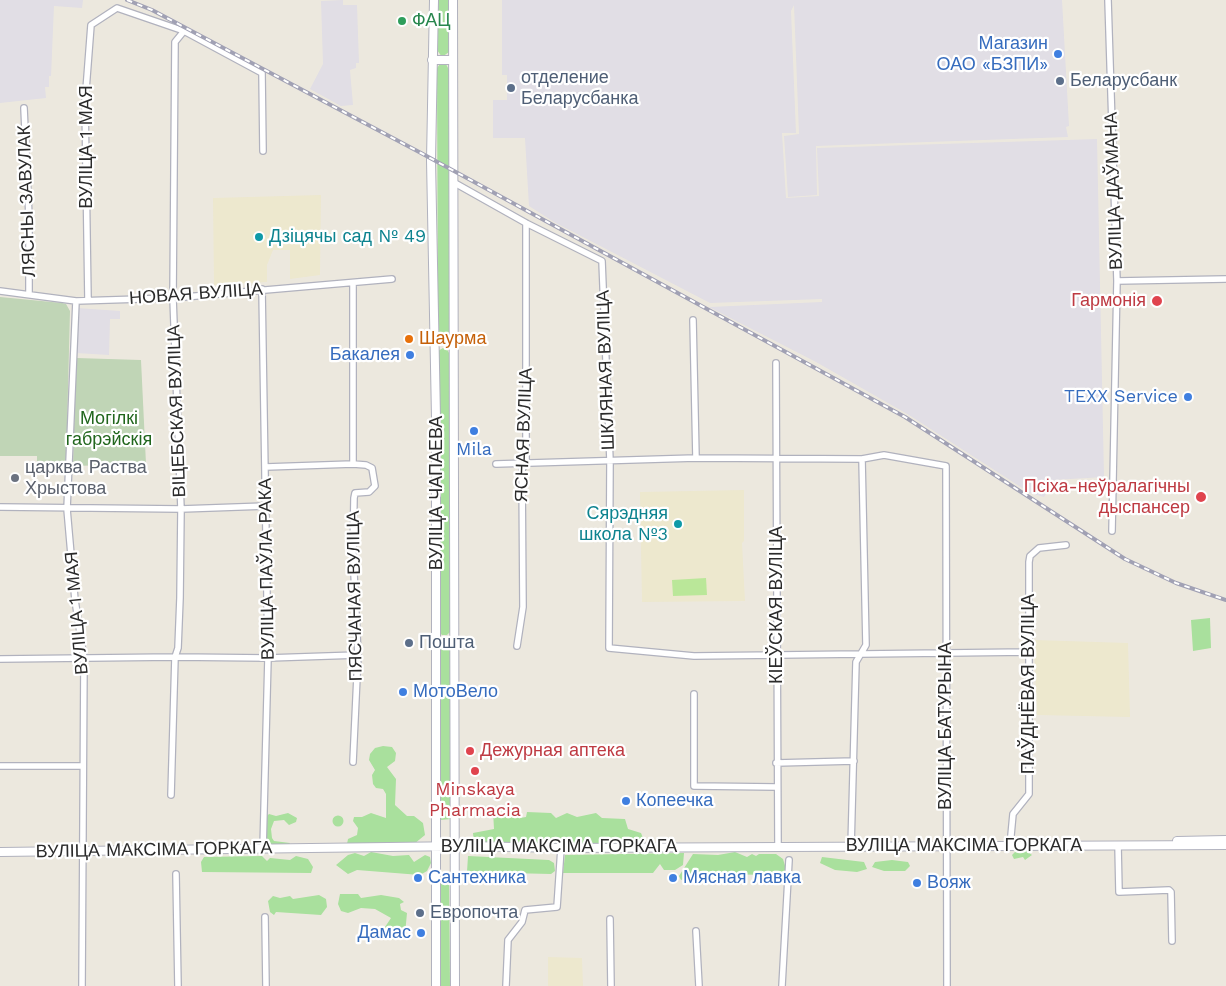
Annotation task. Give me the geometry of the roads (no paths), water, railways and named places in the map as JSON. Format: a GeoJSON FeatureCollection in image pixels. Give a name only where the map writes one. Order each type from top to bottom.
{"type":"FeatureCollection","features":[{"type":"Feature","properties":{"kind":"main road","name":"ВУЛІЦА ЧАПАЕВА"},"geometry":{"type":"LineString","coordinates":[[434,0],[432,60],[437,639],[436,986]]}},
{"type":"Feature","properties":{"kind":"main road","name":"ВУЛІЦА ЧАПАЕВА"},"geometry":{"type":"LineString","coordinates":[[453,0],[455,986]]}},
{"type":"Feature","properties":{"kind":"main road"},"geometry":{"type":"LineString","coordinates":[[432,60],[453,60]]}},
{"type":"Feature","properties":{"kind":"main road"},"geometry":{"type":"LineString","coordinates":[[437,639],[454,639]]}},
{"type":"Feature","properties":{"kind":"main road","name":"ВУЛІЦА МАКСІМА ГОРКАГА"},"geometry":{"type":"LineString","coordinates":[[1118,845],[1155,841],[1226,840]]}},
{"type":"Feature","properties":{"kind":"main road","name":"ВУЛІЦА МАКСІМА ГОРКАГА"},"geometry":{"type":"LineString","coordinates":[[0,852],[436,846],[851,848],[1226,845]]}},
{"type":"Feature","properties":{"kind":"street","name":"ВУЛІЦА ДАЎМАНА"},"geometry":{"type":"LineString","coordinates":[[1108,0],[1117,281],[1112,531]]}},
{"type":"Feature","properties":{"kind":"street","name":"ВУЛІЦА 1 МАЯ"},"geometry":{"type":"LineString","coordinates":[[88,300],[85,103],[91,25],[117,8],[161,25],[184,31]]}},
{"type":"Feature","properties":{"kind":"street"},"geometry":{"type":"LineString","coordinates":[[184,31],[262,73],[263,151]]}},
{"type":"Feature","properties":{"kind":"street","name":"ВІЦЕБСКАЯ ВУЛІЦА"},"geometry":{"type":"LineString","coordinates":[[171,795],[175,657],[178,648],[181,508],[173,298],[175,42],[184,31]]}},
{"type":"Feature","properties":{"kind":"street","name":"ЛЯСНЫ ЗАВУЛАК"},"geometry":{"type":"LineString","coordinates":[[24,108],[30,234],[29,294]]}},
{"type":"Feature","properties":{"kind":"street","name":"ШКЛЯНАЯ ВУЛІЦА"},"geometry":{"type":"LineString","coordinates":[[453,182],[526,223],[602,261],[610,461],[609,648],[694,656],[777,654]]}},
{"type":"Feature","properties":{"kind":"street","name":"ЯСНАЯ ВУЛІЦА"},"geometry":{"type":"LineString","coordinates":[[517,646],[523,607],[522,470],[526,461],[526,223]]}},
{"type":"Feature","properties":{"kind":"street","name":"НОВАЯ ВУЛІЦА"},"geometry":{"type":"LineString","coordinates":[[0,291],[76,301],[173,298],[392,278]]}},
{"type":"Feature","properties":{"kind":"street"},"geometry":{"type":"LineString","coordinates":[[1117,281],[1226,279]]}},
{"type":"Feature","properties":{"kind":"street"},"geometry":{"type":"LineString","coordinates":[[266,467],[353,464],[353,283]]}},
{"type":"Feature","properties":{"kind":"street","name":"ВУЛІЦА ПАЎЛА РАКА"},"geometry":{"type":"LineString","coordinates":[[262,289],[268,658],[263,849]]}},
{"type":"Feature","properties":{"kind":"street","name":"ВУЛІЦА 1 МАЯ"},"geometry":{"type":"LineString","coordinates":[[76,301],[67,509],[75,600],[84,660],[82,986]]}},
{"type":"Feature","properties":{"kind":"street"},"geometry":{"type":"LineString","coordinates":[[693,320],[696,458]]}},
{"type":"Feature","properties":{"kind":"street","name":"КІЕЎСКАЯ ВУЛІЦА"},"geometry":{"type":"LineString","coordinates":[[776,363],[778,458],[776,787],[778,847]]}},
{"type":"Feature","properties":{"kind":"street","name":"ВУЛІЦА БАТУРЫНА"},"geometry":{"type":"LineString","coordinates":[[862,459],[884,455],[946,466],[947,986]]}},
{"type":"Feature","properties":{"kind":"street"},"geometry":{"type":"LineString","coordinates":[[496,464],[526,461],[696,458],[862,459],[866,645],[856,662],[851,848]]}},
{"type":"Feature","properties":{"kind":"street","name":"ПЯСЧАНАЯ ВУЛІЦА"},"geometry":{"type":"LineString","coordinates":[[353,464],[366,464],[372,468],[375,480],[373,490],[355,493],[354,498],[353,553],[358,655],[353,762]]}},
{"type":"Feature","properties":{"kind":"street"},"geometry":{"type":"LineString","coordinates":[[0,507],[67,509],[266,506]]}},
{"type":"Feature","properties":{"kind":"street","name":"ПАЎДНЁВАЯ ВУЛІЦА"},"geometry":{"type":"LineString","coordinates":[[1010,846],[1013,814],[1029,794],[1030,556],[1038,548],[1066,545]]}},
{"type":"Feature","properties":{"kind":"street"},"geometry":{"type":"LineString","coordinates":[[777,654],[1029,652]]}},
{"type":"Feature","properties":{"kind":"street"},"geometry":{"type":"LineString","coordinates":[[0,659],[268,658],[358,655]]}},
{"type":"Feature","properties":{"kind":"street"},"geometry":{"type":"LineString","coordinates":[[694,694],[694,786],[776,787]]}},
{"type":"Feature","properties":{"kind":"street"},"geometry":{"type":"LineString","coordinates":[[776,763],[854,761]]}},
{"type":"Feature","properties":{"kind":"street"},"geometry":{"type":"LineString","coordinates":[[0,766],[82,766]]}},
{"type":"Feature","properties":{"kind":"street"},"geometry":{"type":"LineString","coordinates":[[1118,845],[1119,892],[1169,890],[1171,892],[1172,941]]}},
{"type":"Feature","properties":{"kind":"street"},"geometry":{"type":"LineString","coordinates":[[506,986],[508,940],[522,922],[525,910],[557,908],[561,848]]}},
{"type":"Feature","properties":{"kind":"street"},"geometry":{"type":"LineString","coordinates":[[782,986],[789,860]]}},
{"type":"Feature","properties":{"kind":"street"},"geometry":{"type":"LineString","coordinates":[[176,874],[178,986]]}},
{"type":"Feature","properties":{"kind":"street"},"geometry":{"type":"LineString","coordinates":[[266,917],[266,986]]}},
{"type":"Feature","properties":{"kind":"street"},"geometry":{"type":"LineString","coordinates":[[610,919],[611,986]]}},
{"type":"Feature","properties":{"kind":"street"},"geometry":{"type":"LineString","coordinates":[[696,931],[699,986]]}},
{"type":"Feature","properties":{"kind":"railway"},"geometry":{"type":"LineString","coordinates":[[127,0],[152,10],[421,153],[905,417],[1125,559],[1176,583],[1226,600]]}},
{"type":"Feature","properties":{"kind":"place","name":"ФАЦ"},"geometry":{"type":"Point","coordinates":[402,21]}},
{"type":"Feature","properties":{"kind":"place","name":"Магазин ОАО «БЗПИ»"},"geometry":{"type":"Point","coordinates":[1058,54]}},
{"type":"Feature","properties":{"kind":"place","name":"Беларусбанк"},"geometry":{"type":"Point","coordinates":[1060,81]}},
{"type":"Feature","properties":{"kind":"place","name":"отделение Беларусбанка"},"geometry":{"type":"Point","coordinates":[511,88]}},
{"type":"Feature","properties":{"kind":"place","name":"Дзіцячы сад № 49"},"geometry":{"type":"Point","coordinates":[259,237]}},
{"type":"Feature","properties":{"kind":"place","name":"Гармонія"},"geometry":{"type":"Point","coordinates":[1157,301]}},
{"type":"Feature","properties":{"kind":"place","name":"Шаурма"},"geometry":{"type":"Point","coordinates":[409,339]}},
{"type":"Feature","properties":{"kind":"place","name":"Бакалея"},"geometry":{"type":"Point","coordinates":[410,355]}},
{"type":"Feature","properties":{"kind":"place","name":"TEXX Service"},"geometry":{"type":"Point","coordinates":[1188,397]}},
{"type":"Feature","properties":{"kind":"place","name":"Mila"},"geometry":{"type":"Point","coordinates":[474,431]}},
{"type":"Feature","properties":{"kind":"place","name":"царква Раства Хрыстова"},"geometry":{"type":"Point","coordinates":[15,478]}},
{"type":"Feature","properties":{"kind":"place","name":"Псіха-неўралагічны дыспансер"},"geometry":{"type":"Point","coordinates":[1201,497]}},
{"type":"Feature","properties":{"kind":"place","name":"Сярэдняя школа №3"},"geometry":{"type":"Point","coordinates":[678,524]}},
{"type":"Feature","properties":{"kind":"place","name":"Пошта"},"geometry":{"type":"Point","coordinates":[409,643]}},
{"type":"Feature","properties":{"kind":"place","name":"МотоВело"},"geometry":{"type":"Point","coordinates":[403,692]}},
{"type":"Feature","properties":{"kind":"place","name":"Дежурная аптека"},"geometry":{"type":"Point","coordinates":[470,751]}},
{"type":"Feature","properties":{"kind":"place","name":"Minskaya Pharmacia"},"geometry":{"type":"Point","coordinates":[475,771]}},
{"type":"Feature","properties":{"kind":"place","name":"Копеечка"},"geometry":{"type":"Point","coordinates":[626,801]}},
{"type":"Feature","properties":{"kind":"place","name":"Сантехника"},"geometry":{"type":"Point","coordinates":[418,878]}},
{"type":"Feature","properties":{"kind":"place","name":"Мясная лавка"},"geometry":{"type":"Point","coordinates":[673,878]}},
{"type":"Feature","properties":{"kind":"place","name":"Вояж"},"geometry":{"type":"Point","coordinates":[917,883]}},
{"type":"Feature","properties":{"kind":"place","name":"Европочта"},"geometry":{"type":"Point","coordinates":[420,913]}},
{"type":"Feature","properties":{"kind":"place","name":"Дамас"},"geometry":{"type":"Point","coordinates":[421,933]}},
{"type":"Feature","properties":{"kind":"park label","name":"Могілкі габрэйскія"},"geometry":{"type":"Point","coordinates":[109,429]}}]}
